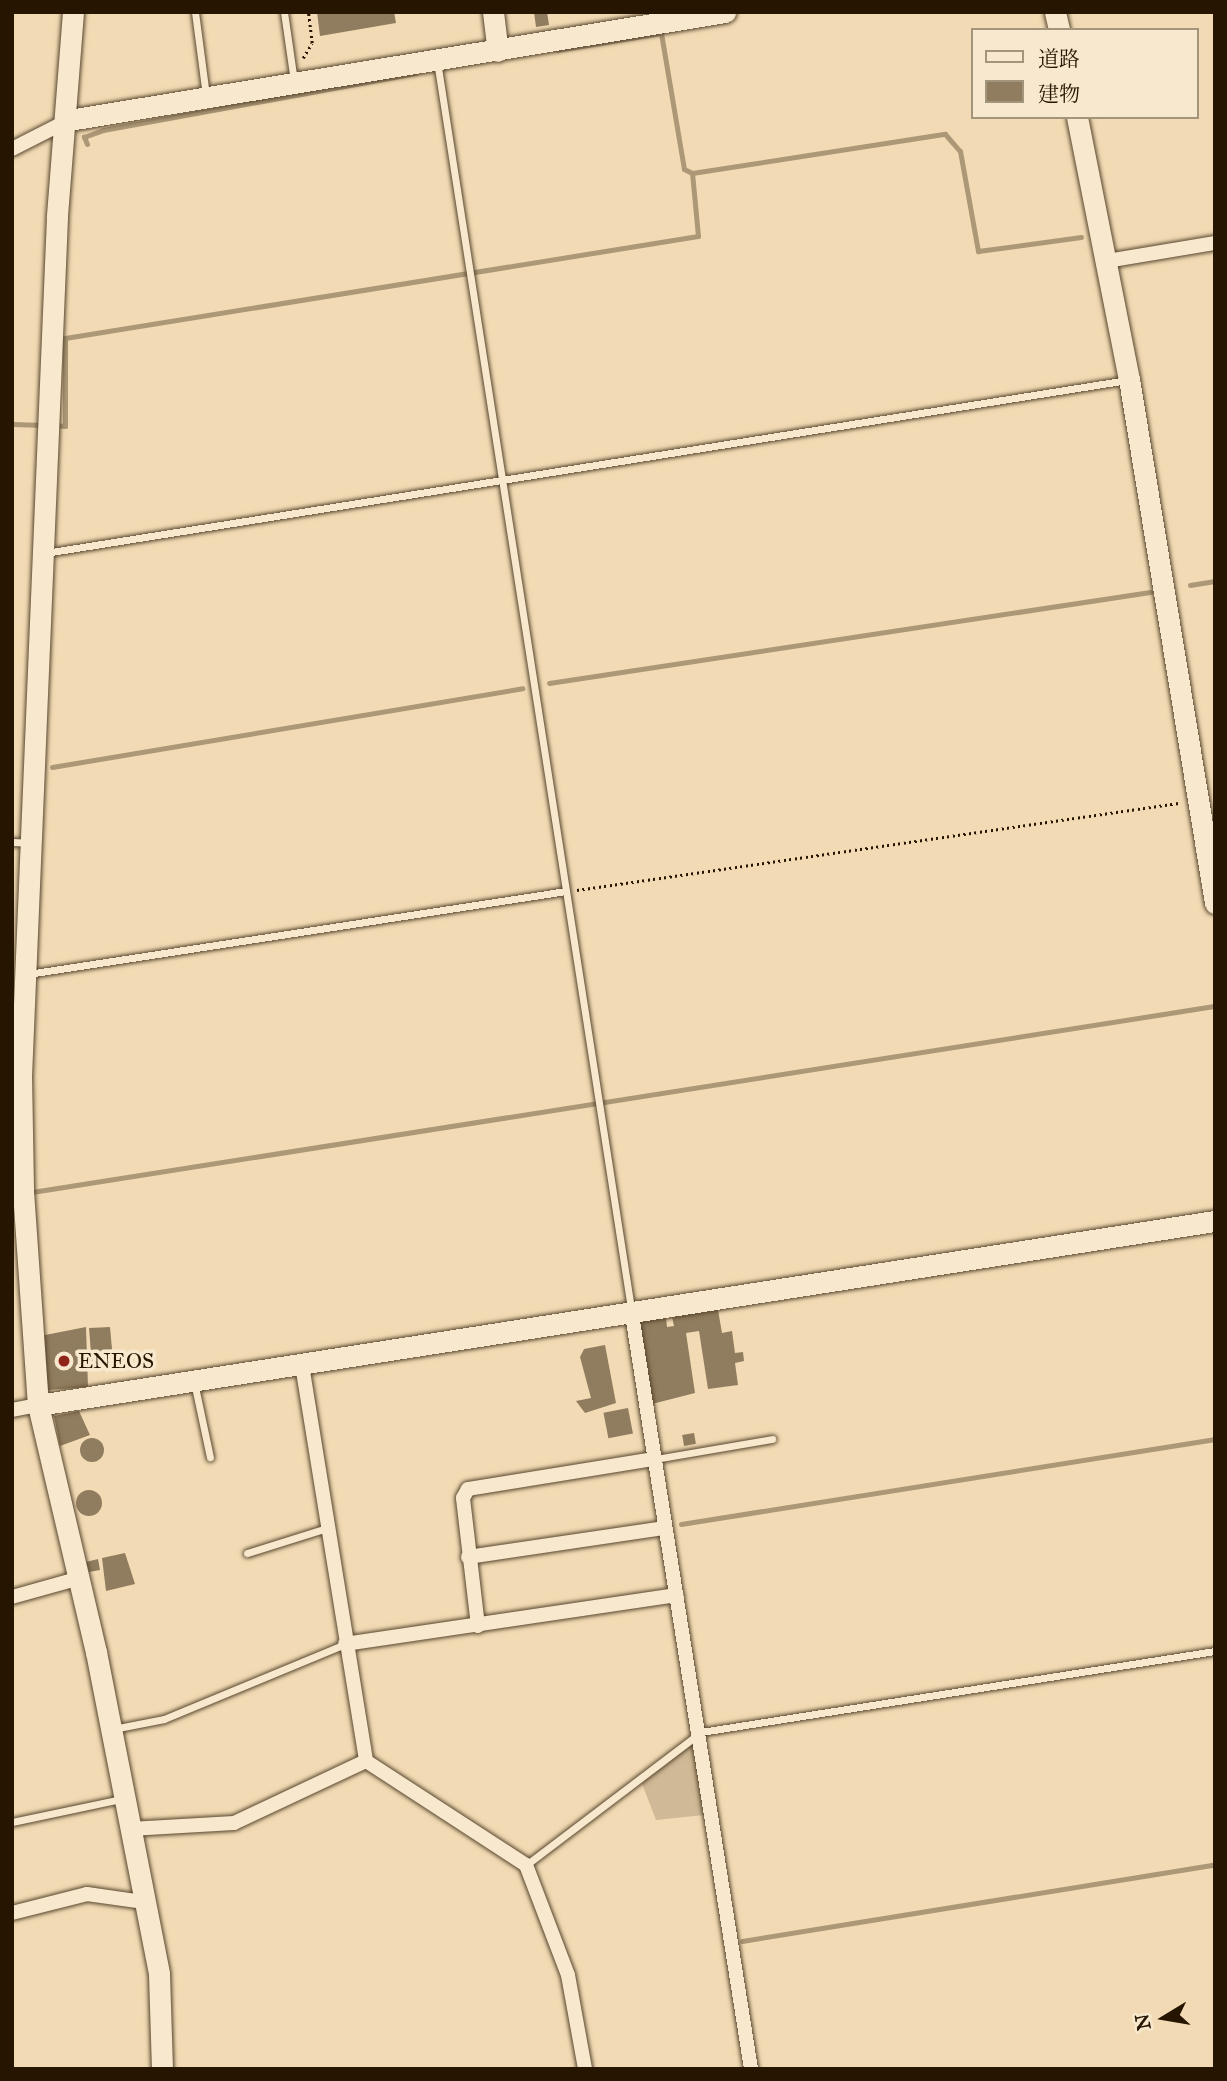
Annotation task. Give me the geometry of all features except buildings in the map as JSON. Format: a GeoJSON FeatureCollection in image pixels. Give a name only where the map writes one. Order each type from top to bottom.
{"type":"FeatureCollection","features":[{"type":"Feature","properties":{"kind":"street"},"geometry":{"type":"LineString","coordinates":[[73,12],[69,120],[57,217],[46,554],[23,843],[27,974],[17,1179],[38,1405],[80,1578],[159,1974],[162,2069]]}},
{"type":"Feature","properties":{"kind":"street"},"geometry":{"type":"LineString","coordinates":[[493,12],[498,51]]}},
{"type":"Feature","properties":{"kind":"street"},"geometry":{"type":"LineString","coordinates":[[12,149],[69,120],[207,99],[294,79],[437,61],[725,12]]}},
{"type":"Feature","properties":{"kind":"street"},"geometry":{"type":"LineString","coordinates":[[1077,119],[1210,798],[1215,903]]}},
{"type":"Feature","properties":{"kind":"street"},"geometry":{"type":"LineString","coordinates":[[1107,261],[1215,243]]}},
{"type":"Feature","properties":{"kind":"street"},"geometry":{"type":"LineString","coordinates":[[12,1410],[632,1315],[1215,1221]]}},
{"type":"Feature","properties":{"kind":"street"},"geometry":{"type":"LineString","coordinates":[[632,1315],[676,1595],[701,1732],[751,2069]]}},
{"type":"Feature","properties":{"kind":"street"},"geometry":{"type":"LineString","coordinates":[[302,1365],[366,1761],[526,1865],[568,1975],[584,2069]]}},
{"type":"Feature","properties":{"kind":"street"},"geometry":{"type":"LineString","coordinates":[[478,1626],[463,1498],[468,1489],[654,1459]]}},
{"type":"Feature","properties":{"kind":"street"},"geometry":{"type":"LineString","coordinates":[[468,1558],[665,1528]]}},
{"type":"Feature","properties":{"kind":"street"},"geometry":{"type":"LineString","coordinates":[[12,1597],[80,1578]]}},
{"type":"Feature","properties":{"kind":"street"},"geometry":{"type":"LineString","coordinates":[[345,1644],[676,1595]]}},
{"type":"Feature","properties":{"kind":"street"},"geometry":{"type":"LineString","coordinates":[[130,1829],[234,1824],[366,1761]]}},
{"type":"Feature","properties":{"kind":"street"},"geometry":{"type":"LineString","coordinates":[[12,1913],[87,1894],[144,1902]]}},
{"type":"Feature","properties":{"kind":"lane"},"geometry":{"type":"LineString","coordinates":[[195,12],[207,99]]}},
{"type":"Feature","properties":{"kind":"lane"},"geometry":{"type":"LineString","coordinates":[[284,12],[294,79]]}},
{"type":"Feature","properties":{"kind":"lane"},"geometry":{"type":"LineString","coordinates":[[437,61],[504,477],[632,1315]]}},
{"type":"Feature","properties":{"kind":"lane"},"geometry":{"type":"LineString","coordinates":[[46,554],[504,477],[1129,379]]}},
{"type":"Feature","properties":{"kind":"lane"},"geometry":{"type":"LineString","coordinates":[[27,974],[566,891]]}},
{"type":"Feature","properties":{"kind":"lane"},"geometry":{"type":"LineString","coordinates":[[194,1382],[210,1457]]}},
{"type":"Feature","properties":{"kind":"lane"},"geometry":{"type":"LineString","coordinates":[[654,1459],[772,1440]]}},
{"type":"Feature","properties":{"kind":"lane"},"geometry":{"type":"LineString","coordinates":[[247,1553],[327,1528]]}},
{"type":"Feature","properties":{"kind":"lane"},"geometry":{"type":"LineString","coordinates":[[109,1729],[164,1719],[345,1644]]}},
{"type":"Feature","properties":{"kind":"lane"},"geometry":{"type":"LineString","coordinates":[[526,1865],[701,1732],[1215,1651]]}},
{"type":"Feature","properties":{"kind":"lane"},"geometry":{"type":"LineString","coordinates":[[12,1822],[123,1799]]}},
{"type":"Feature","properties":{"kind":"path"},"geometry":{"type":"LineString","coordinates":[[294,79],[312,43],[307,12]]}},
{"type":"Feature","properties":{"kind":"path"},"geometry":{"type":"LineString","coordinates":[[566,891],[1142,803],[1210,798]]}},
{"type":"Feature","properties":{"kind":"shaded area"},"geometry":{"type":"Polygon","coordinates":[[[687,1742],[694,1745],[704,1815],[656,1820],[641,1781],[687,1742]]]}},
{"type":"Feature","properties":{"kind":"waterway"},"geometry":{"type":"LineString","coordinates":[[557,50],[661,33],[684,169],[692,173]]}},
{"type":"Feature","properties":{"kind":"waterway"},"geometry":{"type":"LineString","coordinates":[[87,144],[84,137],[103,130],[416,73]]}},
{"type":"Feature","properties":{"kind":"waterway"},"geometry":{"type":"LineString","coordinates":[[54,425],[65,426],[65,338],[698,236],[692,173],[945,134],[960,151],[978,251],[1081,237]]}},
{"type":"Feature","properties":{"kind":"waterway"},"geometry":{"type":"LineString","coordinates":[[12,424],[44,425]]}},
{"type":"Feature","properties":{"kind":"waterway"},"geometry":{"type":"LineString","coordinates":[[1190,585],[1215,581]]}},
{"type":"Feature","properties":{"kind":"waterway"},"geometry":{"type":"LineString","coordinates":[[549,683],[1150,592]]}},
{"type":"Feature","properties":{"kind":"waterway"},"geometry":{"type":"LineString","coordinates":[[52,767],[522,688]]}},
{"type":"Feature","properties":{"kind":"waterway"},"geometry":{"type":"LineString","coordinates":[[32,1192],[1215,1006]]}},
{"type":"Feature","properties":{"kind":"waterway"},"geometry":{"type":"LineString","coordinates":[[681,1524],[1215,1439]]}},
{"type":"Feature","properties":{"kind":"waterway"},"geometry":{"type":"LineString","coordinates":[[742,1941],[1215,1864]]}},
{"type":"Feature","properties":{"kind":"place","name":"ENEOS"},"geometry":{"type":"Point","coordinates":[64,1361]}}]}
